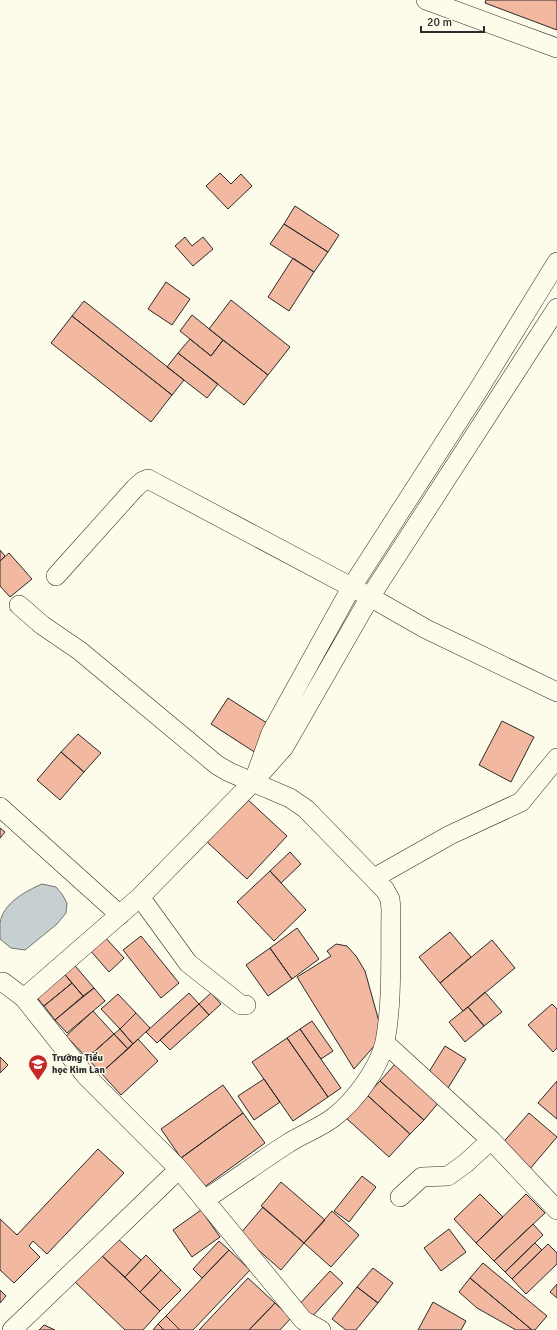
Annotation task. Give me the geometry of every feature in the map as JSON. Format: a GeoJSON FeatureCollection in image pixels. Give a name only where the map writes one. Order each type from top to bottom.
{"type":"FeatureCollection","features":[{"type":"Feature","properties":{"kind":"street"},"geometry":{"type":"LineString","coordinates":[[426,0],[557,48]]}},
{"type":"Feature","properties":{"kind":"street"},"geometry":{"type":"LineString","coordinates":[[253,782],[271,733],[351,588],[477,392],[557,262]]}},
{"type":"Feature","properties":{"kind":"street"},"geometry":{"type":"LineString","coordinates":[[24,998],[140,897],[253,782],[284,747],[370,597],[557,308]]}},
{"type":"Feature","properties":{"kind":"street"},"geometry":{"type":"LineString","coordinates":[[56,576],[135,488],[143,481],[148,479],[370,597],[426,629],[557,692]]}},
{"type":"Feature","properties":{"kind":"street"},"geometry":{"type":"LineString","coordinates":[[19,605],[42,625],[80,651],[217,765],[290,798],[306,809],[374,878],[385,890],[390,899],[389,1002],[384,1043],[375,1069],[359,1091],[334,1117],[286,1144],[239,1178],[204,1200]]}},
{"type":"Feature","properties":{"kind":"street"},"geometry":{"type":"LineString","coordinates":[[374,878],[450,835],[521,802],[557,758]]}},
{"type":"Feature","properties":{"kind":"street"},"geometry":{"type":"LineString","coordinates":[[0,807],[120,915]]}},
{"type":"Feature","properties":{"kind":"street"},"geometry":{"type":"LineString","coordinates":[[140,897],[188,963],[241,1005],[246,1005]]}},
{"type":"Feature","properties":{"kind":"street"},"geometry":{"type":"LineString","coordinates":[[1,981],[24,998],[86,1076],[179,1169],[299,1325],[321,1330]]}},
{"type":"Feature","properties":{"kind":"street"},"geometry":{"type":"LineString","coordinates":[[384,1043],[491,1140],[557,1210]]}},
{"type":"Feature","properties":{"kind":"street"},"geometry":{"type":"LineString","coordinates":[[400,1196],[422,1177],[448,1176],[466,1163],[491,1140]]}},
{"type":"Feature","properties":{"kind":"street"},"geometry":{"type":"LineString","coordinates":[[12,1330],[179,1169]]}},
{"type":"Feature","properties":{"kind":"shaded area"},"geometry":{"type":"Polygon","coordinates":[[[42,884],[56,887],[62,894],[67,903],[66,913],[57,924],[25,950],[11,948],[0,939],[0,923],[2,916],[10,904],[22,894],[42,884]]]}},
{"type":"Feature","properties":{"kind":"building"},"geometry":{"type":"Polygon","coordinates":[[[486,0],[557,0],[557,30],[485,3],[486,0]]]}},
{"type":"Feature","properties":{"kind":"building"},"geometry":{"type":"Polygon","coordinates":[[[220,173],[231,184],[241,174],[252,186],[228,209],[206,186],[220,173]]]}},
{"type":"Feature","properties":{"kind":"building"},"geometry":{"type":"Polygon","coordinates":[[[295,206],[339,235],[328,252],[284,224],[295,206]]]}},
{"type":"Feature","properties":{"kind":"building"},"geometry":{"type":"Polygon","coordinates":[[[284,224],[328,252],[314,272],[270,244],[284,224]]]}},
{"type":"Feature","properties":{"kind":"building"},"geometry":{"type":"Polygon","coordinates":[[[185,237],[192,246],[203,237],[213,249],[193,266],[175,246],[185,237]]]}},
{"type":"Feature","properties":{"kind":"building"},"geometry":{"type":"Polygon","coordinates":[[[293,258],[314,272],[289,311],[268,297],[293,258]]]}},
{"type":"Feature","properties":{"kind":"building"},"geometry":{"type":"Polygon","coordinates":[[[166,282],[190,299],[172,325],[148,309],[166,282]]]}},
{"type":"Feature","properties":{"kind":"building"},"geometry":{"type":"Polygon","coordinates":[[[231,300],[290,347],[268,375],[209,329],[231,300]]]}},
{"type":"Feature","properties":{"kind":"building"},"geometry":{"type":"Polygon","coordinates":[[[84,301],[184,380],[172,395],[72,316],[84,301]]]}},
{"type":"Feature","properties":{"kind":"building"},"geometry":{"type":"Polygon","coordinates":[[[192,315],[223,340],[211,356],[180,331],[192,315]]]}},
{"type":"Feature","properties":{"kind":"building"},"geometry":{"type":"Polygon","coordinates":[[[72,316],[172,395],[151,422],[51,343],[72,316]]]}},
{"type":"Feature","properties":{"kind":"building"},"geometry":{"type":"Polygon","coordinates":[[[190,339],[211,356],[223,340],[268,375],[244,405],[178,353],[190,339]]]}},
{"type":"Feature","properties":{"kind":"building"},"geometry":{"type":"Polygon","coordinates":[[[178,353],[218,384],[207,398],[167,367],[178,353]]]}},
{"type":"Feature","properties":{"kind":"building"},"geometry":{"type":"Polygon","coordinates":[[[0,550],[5,556],[0,561],[0,550]]]}},
{"type":"Feature","properties":{"kind":"building"},"geometry":{"type":"Polygon","coordinates":[[[9,553],[32,579],[10,597],[0,586],[0,561],[9,553]]]}},
{"type":"Feature","properties":{"kind":"building"},"geometry":{"type":"Polygon","coordinates":[[[228,698],[273,727],[256,753],[211,724],[228,698]]]}},
{"type":"Feature","properties":{"kind":"building"},"geometry":{"type":"Polygon","coordinates":[[[502,721],[534,737],[511,782],[479,765],[502,721]]]}},
{"type":"Feature","properties":{"kind":"building"},"geometry":{"type":"Polygon","coordinates":[[[78,734],[101,753],[84,772],[61,752],[78,734]]]}},
{"type":"Feature","properties":{"kind":"building"},"geometry":{"type":"Polygon","coordinates":[[[61,752],[84,772],[60,800],[37,780],[61,752]]]}},
{"type":"Feature","properties":{"kind":"building"},"geometry":{"type":"Polygon","coordinates":[[[246,798],[287,836],[247,879],[206,841],[246,798]]]}},
{"type":"Feature","properties":{"kind":"building"},"geometry":{"type":"Polygon","coordinates":[[[0,828],[5,832],[0,838],[0,828]]]}},
{"type":"Feature","properties":{"kind":"building"},"geometry":{"type":"Polygon","coordinates":[[[290,852],[301,864],[281,883],[270,871],[290,852]]]}},
{"type":"Feature","properties":{"kind":"building"},"geometry":{"type":"Polygon","coordinates":[[[270,871],[306,910],[274,941],[237,902],[270,871]]]}},
{"type":"Feature","properties":{"kind":"building"},"geometry":{"type":"Polygon","coordinates":[[[297,928],[319,959],[292,979],[270,948],[297,928]]]}},
{"type":"Feature","properties":{"kind":"building"},"geometry":{"type":"Polygon","coordinates":[[[450,932],[471,957],[440,983],[419,957],[450,932]]]}},
{"type":"Feature","properties":{"kind":"building"},"geometry":{"type":"Polygon","coordinates":[[[104,936],[124,958],[109,972],[89,949],[104,936]]]}},
{"type":"Feature","properties":{"kind":"building"},"geometry":{"type":"Polygon","coordinates":[[[141,936],[179,983],[161,998],[123,950],[141,936]]]}},
{"type":"Feature","properties":{"kind":"building"},"geometry":{"type":"Polygon","coordinates":[[[492,940],[515,968],[463,1011],[440,983],[492,940]]]}},
{"type":"Feature","properties":{"kind":"building"},"geometry":{"type":"Polygon","coordinates":[[[336,944],[347,946],[356,956],[365,971],[383,1036],[354,1069],[297,977],[331,956],[327,951],[336,944]]]}},
{"type":"Feature","properties":{"kind":"building"},"geometry":{"type":"Polygon","coordinates":[[[270,948],[292,979],[268,996],[246,965],[270,948]]]}},
{"type":"Feature","properties":{"kind":"building"},"geometry":{"type":"Polygon","coordinates":[[[71,961],[94,988],[83,996],[61,970],[71,961]]]}},
{"type":"Feature","properties":{"kind":"building"},"geometry":{"type":"Polygon","coordinates":[[[61,970],[72,983],[44,1006],[33,993],[61,970]]]}},
{"type":"Feature","properties":{"kind":"building"},"geometry":{"type":"Polygon","coordinates":[[[72,983],[83,996],[55,1020],[44,1006],[72,983]]]}},
{"type":"Feature","properties":{"kind":"building"},"geometry":{"type":"Polygon","coordinates":[[[94,988],[105,1001],[67,1033],[55,1020],[94,988]]]}},
{"type":"Feature","properties":{"kind":"building"},"geometry":{"type":"Polygon","coordinates":[[[485,992],[502,1012],[484,1026],[468,1007],[485,992]]]}},
{"type":"Feature","properties":{"kind":"building"},"geometry":{"type":"Polygon","coordinates":[[[189,993],[199,1004],[157,1043],[146,1032],[189,993]]]}},
{"type":"Feature","properties":{"kind":"building"},"geometry":{"type":"Polygon","coordinates":[[[211,993],[221,1004],[209,1015],[199,1004],[211,993]]]}},
{"type":"Feature","properties":{"kind":"building"},"geometry":{"type":"Polygon","coordinates":[[[118,994],[136,1013],[120,1029],[101,1009],[118,994]]]}},
{"type":"Feature","properties":{"kind":"building"},"geometry":{"type":"Polygon","coordinates":[[[199,1004],[209,1015],[170,1050],[160,1040],[199,1004]]]}},
{"type":"Feature","properties":{"kind":"building"},"geometry":{"type":"Polygon","coordinates":[[[552,1004],[557,1009],[557,1048],[553,1052],[528,1025],[552,1004]]]}},
{"type":"Feature","properties":{"kind":"building"},"geometry":{"type":"Polygon","coordinates":[[[468,1007],[484,1026],[465,1042],[449,1022],[468,1007]]]}},
{"type":"Feature","properties":{"kind":"building"},"geometry":{"type":"Polygon","coordinates":[[[93,1011],[114,1034],[87,1058],[66,1036],[93,1011]]]}},
{"type":"Feature","properties":{"kind":"building"},"geometry":{"type":"Polygon","coordinates":[[[136,1013],[150,1028],[133,1044],[120,1029],[136,1013]]]}},
{"type":"Feature","properties":{"kind":"building"},"geometry":{"type":"Polygon","coordinates":[[[312,1021],[333,1051],[321,1059],[300,1029],[312,1021]]]}},
{"type":"Feature","properties":{"kind":"building"},"geometry":{"type":"Polygon","coordinates":[[[120,1029],[133,1044],[128,1049],[114,1034],[120,1029]]]}},
{"type":"Feature","properties":{"kind":"building"},"geometry":{"type":"Polygon","coordinates":[[[300,1029],[341,1088],[328,1097],[287,1038],[300,1029]]]}},
{"type":"Feature","properties":{"kind":"building"},"geometry":{"type":"Polygon","coordinates":[[[114,1034],[128,1049],[101,1073],[87,1058],[114,1034]]]}},
{"type":"Feature","properties":{"kind":"building"},"geometry":{"type":"Polygon","coordinates":[[[287,1038],[328,1097],[293,1121],[252,1062],[287,1038]]]}},
{"type":"Feature","properties":{"kind":"building"},"geometry":{"type":"Polygon","coordinates":[[[138,1039],[158,1061],[121,1095],[101,1073],[138,1039]]]}},
{"type":"Feature","properties":{"kind":"building"},"geometry":{"type":"Polygon","coordinates":[[[445,1046],[466,1059],[448,1088],[427,1075],[445,1046]]]}},
{"type":"Feature","properties":{"kind":"building"},"geometry":{"type":"Polygon","coordinates":[[[0,1057],[8,1065],[0,1073],[0,1057]]]}},
{"type":"Feature","properties":{"kind":"building"},"geometry":{"type":"Polygon","coordinates":[[[396,1063],[439,1102],[424,1120],[380,1081],[396,1063]]]}},
{"type":"Feature","properties":{"kind":"building"},"geometry":{"type":"Polygon","coordinates":[[[264,1079],[280,1102],[254,1120],[238,1096],[264,1079]]]}},
{"type":"Feature","properties":{"kind":"building"},"geometry":{"type":"Polygon","coordinates":[[[380,1081],[424,1120],[410,1134],[367,1095],[380,1081]]]}},
{"type":"Feature","properties":{"kind":"building"},"geometry":{"type":"Polygon","coordinates":[[[557,1081],[557,1119],[538,1103],[557,1081]]]}},
{"type":"Feature","properties":{"kind":"building"},"geometry":{"type":"Polygon","coordinates":[[[223,1085],[243,1113],[181,1158],[161,1129],[223,1085]]]}},
{"type":"Feature","properties":{"kind":"building"},"geometry":{"type":"Polygon","coordinates":[[[367,1095],[410,1134],[389,1157],[346,1118],[367,1095]]]}},
{"type":"Feature","properties":{"kind":"building"},"geometry":{"type":"Polygon","coordinates":[[[243,1113],[265,1143],[203,1188],[181,1158],[243,1113]]]}},
{"type":"Feature","properties":{"kind":"building"},"geometry":{"type":"Polygon","coordinates":[[[529,1113],[557,1137],[529,1170],[500,1146],[529,1113]]]}},
{"type":"Feature","properties":{"kind":"building"},"geometry":{"type":"Polygon","coordinates":[[[98,1149],[124,1173],[47,1254],[33,1241],[29,1246],[40,1257],[14,1283],[0,1270],[0,1219],[17,1235],[98,1149]]]}},
{"type":"Feature","properties":{"kind":"building"},"geometry":{"type":"Polygon","coordinates":[[[362,1176],[376,1187],[349,1222],[334,1211],[362,1176]]]}},
{"type":"Feature","properties":{"kind":"building"},"geometry":{"type":"Polygon","coordinates":[[[281,1182],[325,1220],[304,1243],[261,1206],[281,1182]]]}},
{"type":"Feature","properties":{"kind":"building"},"geometry":{"type":"Polygon","coordinates":[[[480,1194],[503,1217],[476,1243],[454,1219],[480,1194]]]}},
{"type":"Feature","properties":{"kind":"building"},"geometry":{"type":"Polygon","coordinates":[[[526,1194],[545,1213],[494,1261],[476,1243],[526,1194]]]}},
{"type":"Feature","properties":{"kind":"building"},"geometry":{"type":"Polygon","coordinates":[[[263,1207],[304,1243],[281,1270],[240,1234],[263,1207]]]}},
{"type":"Feature","properties":{"kind":"building"},"geometry":{"type":"Polygon","coordinates":[[[201,1210],[220,1237],[192,1257],[173,1230],[201,1210]]]}},
{"type":"Feature","properties":{"kind":"building"},"geometry":{"type":"Polygon","coordinates":[[[332,1211],[359,1235],[331,1267],[304,1243],[332,1211]]]}},
{"type":"Feature","properties":{"kind":"building"},"geometry":{"type":"Polygon","coordinates":[[[533,1224],[543,1235],[505,1272],[494,1261],[533,1224]]]}},
{"type":"Feature","properties":{"kind":"building"},"geometry":{"type":"Polygon","coordinates":[[[449,1229],[466,1252],[441,1271],[424,1248],[449,1229]]]}},
{"type":"Feature","properties":{"kind":"building"},"geometry":{"type":"Polygon","coordinates":[[[116,1237],[141,1260],[125,1277],[100,1254],[116,1237]]]}},
{"type":"Feature","properties":{"kind":"building"},"geometry":{"type":"Polygon","coordinates":[[[219,1241],[229,1250],[202,1278],[193,1269],[219,1241]]]}},
{"type":"Feature","properties":{"kind":"building"},"geometry":{"type":"Polygon","coordinates":[[[535,1243],[542,1250],[512,1279],[505,1272],[535,1243]]]}},
{"type":"Feature","properties":{"kind":"building"},"geometry":{"type":"Polygon","coordinates":[[[548,1244],[557,1253],[557,1264],[526,1294],[512,1279],[548,1244]]]}},
{"type":"Feature","properties":{"kind":"building"},"geometry":{"type":"Polygon","coordinates":[[[229,1250],[250,1270],[193,1330],[180,1330],[166,1316],[229,1250]]]}},
{"type":"Feature","properties":{"kind":"building"},"geometry":{"type":"Polygon","coordinates":[[[100,1254],[160,1311],[143,1330],[125,1330],[74,1281],[100,1254]]]}},
{"type":"Feature","properties":{"kind":"building"},"geometry":{"type":"Polygon","coordinates":[[[146,1255],[161,1270],[140,1292],[125,1277],[146,1255]]]}},
{"type":"Feature","properties":{"kind":"building"},"geometry":{"type":"Polygon","coordinates":[[[483,1263],[547,1316],[535,1330],[532,1330],[470,1278],[483,1263]]]}},
{"type":"Feature","properties":{"kind":"building"},"geometry":{"type":"Polygon","coordinates":[[[373,1268],[393,1283],[378,1303],[357,1287],[373,1268]]]}},
{"type":"Feature","properties":{"kind":"building"},"geometry":{"type":"Polygon","coordinates":[[[161,1270],[181,1290],[160,1311],[140,1292],[161,1270]]]}},
{"type":"Feature","properties":{"kind":"building"},"geometry":{"type":"Polygon","coordinates":[[[330,1271],[343,1283],[309,1320],[296,1308],[330,1271]]]}},
{"type":"Feature","properties":{"kind":"building"},"geometry":{"type":"Polygon","coordinates":[[[248,1278],[275,1303],[249,1330],[199,1330],[248,1278]]]}},
{"type":"Feature","properties":{"kind":"building"},"geometry":{"type":"Polygon","coordinates":[[[470,1278],[532,1330],[516,1330],[477,1308],[459,1292],[470,1278]]]}},
{"type":"Feature","properties":{"kind":"building"},"geometry":{"type":"Polygon","coordinates":[[[557,1284],[557,1298],[550,1292],[557,1284]]]}},
{"type":"Feature","properties":{"kind":"building"},"geometry":{"type":"Polygon","coordinates":[[[357,1287],[378,1303],[356,1330],[346,1330],[332,1319],[357,1287]]]}},
{"type":"Feature","properties":{"kind":"building"},"geometry":{"type":"Polygon","coordinates":[[[0,1290],[6,1296],[0,1303],[0,1290]]]}},
{"type":"Feature","properties":{"kind":"building"},"geometry":{"type":"Polygon","coordinates":[[[433,1302],[466,1321],[461,1330],[418,1330],[433,1302]]]}},
{"type":"Feature","properties":{"kind":"building"},"geometry":{"type":"Polygon","coordinates":[[[275,1303],[291,1318],[280,1330],[249,1330],[275,1303]]]}},
{"type":"Feature","properties":{"kind":"building"},"geometry":{"type":"Polygon","coordinates":[[[166,1316],[180,1330],[164,1330],[158,1324],[166,1316]]]}},
{"type":"Feature","properties":{"kind":"building"},"geometry":{"type":"Polygon","coordinates":[[[158,1324],[164,1330],[153,1330],[158,1324]]]}},
{"type":"Feature","properties":{"kind":"building"},"geometry":{"type":"Polygon","coordinates":[[[44,1325],[55,1330],[39,1330],[44,1325]]]}},
{"type":"Feature","properties":{"kind":"place","name":"Trường Tiểu học Kim Lan"},"geometry":{"type":"Point","coordinates":[38,1081]}}]}
